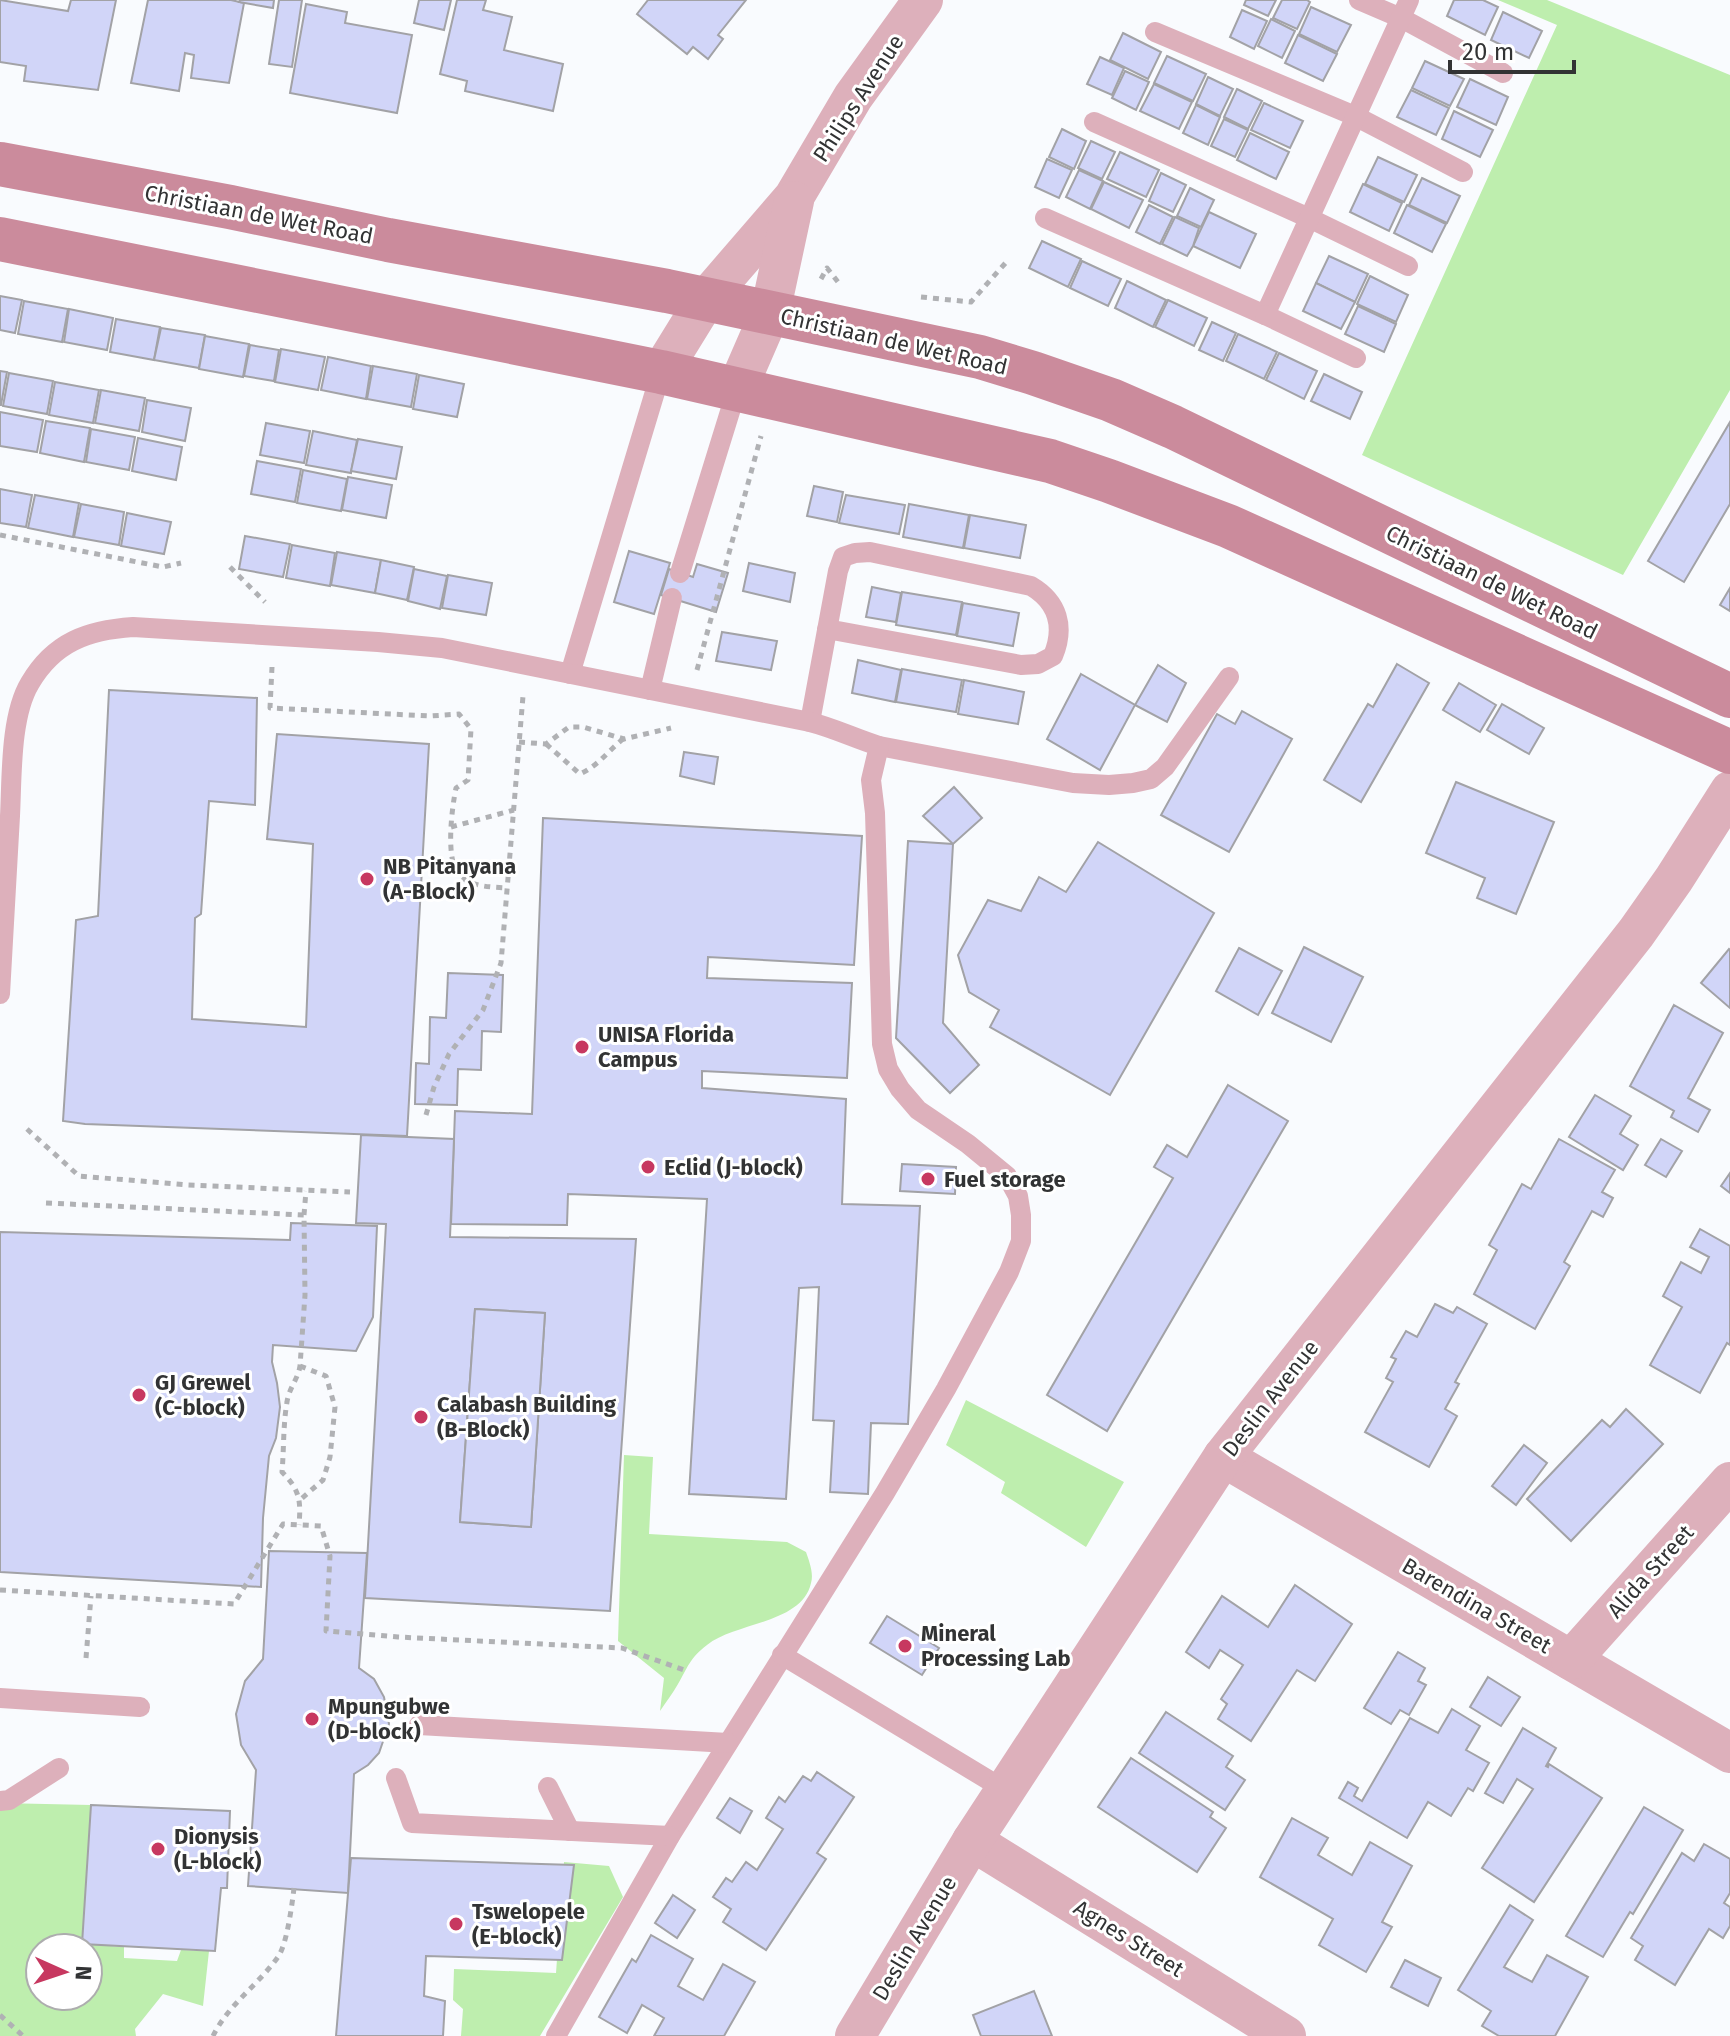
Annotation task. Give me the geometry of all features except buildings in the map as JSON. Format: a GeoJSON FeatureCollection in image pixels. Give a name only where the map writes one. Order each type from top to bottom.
{"type":"FeatureCollection","features":[{"type":"Feature","properties":{"kind":"main road","name":"Christiaan de Wet Road"},"geometry":{"type":"LineString","coordinates":[[0,164],[706,299],[980,357],[1033,373],[1111,400],[1173,427],[1730,696]]}},
{"type":"Feature","properties":{"kind":"main road"},"geometry":{"type":"LineString","coordinates":[[0,239],[661,372],[1050,461],[1228,526],[1730,752]]}},
{"type":"Feature","properties":{"kind":"street","name":"Philips Avenue"},"geometry":{"type":"LineString","coordinates":[[661,372],[706,299],[794,197],[853,97],[923,0]]}},
{"type":"Feature","properties":{"kind":"street","name":"Philips Avenue"},"geometry":{"type":"LineString","coordinates":[[754,393],[785,316],[794,197]]}},
{"type":"Feature","properties":{"kind":"street","name":"Deslin Avenue"},"geometry":{"type":"LineString","coordinates":[[855,2036],[972,1841],[1223,1457],[1636,933],[1730,791]]}},
{"type":"Feature","properties":{"kind":"street","name":"Barendina Street"},"geometry":{"type":"LineString","coordinates":[[1223,1457],[1730,1753]]}},
{"type":"Feature","properties":{"kind":"street","name":"Alida Street"},"geometry":{"type":"LineString","coordinates":[[1571,1660],[1730,1482]]}},
{"type":"Feature","properties":{"kind":"street","name":"Agnes Street"},"geometry":{"type":"LineString","coordinates":[[972,1841],[1286,2036]]}},
{"type":"Feature","properties":{"kind":"lane"},"geometry":{"type":"LineString","coordinates":[[1359,0],[1405,9],[1503,73]]}},
{"type":"Feature","properties":{"kind":"lane"},"geometry":{"type":"LineString","coordinates":[[1265,315],[1405,9]]}},
{"type":"Feature","properties":{"kind":"lane"},"geometry":{"type":"LineString","coordinates":[[1155,32],[1355,116],[1463,172]]}},
{"type":"Feature","properties":{"kind":"lane"},"geometry":{"type":"LineString","coordinates":[[1094,122],[1408,266]]}},
{"type":"Feature","properties":{"kind":"lane"},"geometry":{"type":"LineString","coordinates":[[1045,218],[1356,358]]}},
{"type":"Feature","properties":{"kind":"lane"},"geometry":{"type":"LineString","coordinates":[[570,674],[661,372]]}},
{"type":"Feature","properties":{"kind":"lane"},"geometry":{"type":"LineString","coordinates":[[680,573],[754,393]]}},
{"type":"Feature","properties":{"kind":"lane"},"geometry":{"type":"LineString","coordinates":[[810,722],[827,629],[838,571],[843,557],[870,552],[1031,586],[1050,603],[1059,629],[1053,656],[1038,664],[1021,665],[827,629]]}},
{"type":"Feature","properties":{"kind":"lane"},"geometry":{"type":"LineString","coordinates":[[650,690],[672,598]]}},
{"type":"Feature","properties":{"kind":"lane"},"geometry":{"type":"LineString","coordinates":[[0,994],[14,751],[20,707],[29,684],[63,646],[104,629],[133,627],[442,648],[810,722],[879,746],[1073,783],[1109,785],[1151,779],[1165,767],[1229,677]]}},
{"type":"Feature","properties":{"kind":"lane"},"geometry":{"type":"LineString","coordinates":[[556,2036],[670,1836],[885,1493],[946,1389],[1009,1272],[1021,1241],[1018,1196],[1007,1176],[979,1152],[918,1110],[888,1069],[882,1044],[875,813],[871,780],[879,746]]}},
{"type":"Feature","properties":{"kind":"lane"},"geometry":{"type":"LineString","coordinates":[[782,1655],[1005,1790]]}},
{"type":"Feature","properties":{"kind":"lane"},"geometry":{"type":"LineString","coordinates":[[0,1698],[140,1707]]}},
{"type":"Feature","properties":{"kind":"lane"},"geometry":{"type":"LineString","coordinates":[[419,1725],[728,1743]]}},
{"type":"Feature","properties":{"kind":"lane"},"geometry":{"type":"LineString","coordinates":[[0,1801],[9,1800],[59,1768]]}},
{"type":"Feature","properties":{"kind":"lane"},"geometry":{"type":"LineString","coordinates":[[396,1778],[412,1823],[670,1836]]}},
{"type":"Feature","properties":{"kind":"lane"},"geometry":{"type":"LineString","coordinates":[[548,1787],[570,1831]]}},
{"type":"Feature","properties":{"kind":"path"},"geometry":{"type":"LineString","coordinates":[[911,296],[971,302],[1009,259]]}},
{"type":"Feature","properties":{"kind":"path"},"geometry":{"type":"LineString","coordinates":[[785,316],[827,268],[839,284]]}},
{"type":"Feature","properties":{"kind":"path"},"geometry":{"type":"LineString","coordinates":[[519,742],[546,744],[580,774],[594,767],[624,739],[683,725],[754,393]]}},
{"type":"Feature","properties":{"kind":"path"},"geometry":{"type":"LineString","coordinates":[[0,535],[163,567],[181,563]]}},
{"type":"Feature","properties":{"kind":"path"},"geometry":{"type":"LineString","coordinates":[[230,567],[271,609]]}},
{"type":"Feature","properties":{"kind":"path"},"geometry":{"type":"LineString","coordinates":[[272,666],[270,708],[430,716],[459,714],[471,729],[468,780],[456,788],[451,810],[452,859],[457,874],[469,882],[485,887],[507,888]]}},
{"type":"Feature","properties":{"kind":"path"},"geometry":{"type":"LineString","coordinates":[[426,1115],[449,1054],[483,1010],[501,963],[524,687]]}},
{"type":"Feature","properties":{"kind":"path"},"geometry":{"type":"LineString","coordinates":[[546,744],[569,727],[583,727],[624,739]]}},
{"type":"Feature","properties":{"kind":"path"},"geometry":{"type":"LineString","coordinates":[[451,827],[514,810]]}},
{"type":"Feature","properties":{"kind":"path"},"geometry":{"type":"LineString","coordinates":[[27,1129],[79,1176],[188,1185],[350,1192]]}},
{"type":"Feature","properties":{"kind":"path"},"geometry":{"type":"LineString","coordinates":[[299,1525],[301,1499],[282,1472],[287,1403],[290,1387],[298,1377],[300,1366],[305,1295],[306,1191]]}},
{"type":"Feature","properties":{"kind":"path"},"geometry":{"type":"LineString","coordinates":[[46,1203],[304,1215]]}},
{"type":"Feature","properties":{"kind":"path"},"geometry":{"type":"LineString","coordinates":[[300,1366],[326,1376],[335,1407],[330,1457],[323,1480],[301,1499]]}},
{"type":"Feature","properties":{"kind":"path"},"geometry":{"type":"LineString","coordinates":[[0,1590],[234,1604],[283,1524],[321,1526],[330,1556],[326,1631],[622,1648],[687,1671]]}},
{"type":"Feature","properties":{"kind":"path"},"geometry":{"type":"LineString","coordinates":[[86,1658],[91,1596]]}},
{"type":"Feature","properties":{"kind":"path"},"geometry":{"type":"LineString","coordinates":[[213,2036],[221,2020],[280,1954],[294,1888]]}},
{"type":"Feature","properties":{"kind":"path"},"geometry":{"type":"LineString","coordinates":[[0,2015],[19,2035]]}},
{"type":"Feature","properties":{"kind":"green space"},"geometry":{"type":"Polygon","coordinates":[[[1498,0],[1547,0],[1730,75],[1730,390],[1623,575],[1362,455],[1557,25],[1498,0]]]}},
{"type":"Feature","properties":{"kind":"green space"},"geometry":{"type":"Polygon","coordinates":[[[966,1400],[1124,1482],[1086,1547],[1001,1493],[1005,1482],[946,1445],[966,1400]]]}},
{"type":"Feature","properties":{"kind":"green space"},"geometry":{"type":"Polygon","coordinates":[[[624,1455],[653,1457],[649,1534],[787,1542],[806,1552],[812,1571],[805,1596],[795,1607],[782,1615],[719,1637],[701,1650],[660,1711],[664,1678],[618,1641],[624,1455]]]}},
{"type":"Feature","properties":{"kind":"green space"},"geometry":{"type":"Polygon","coordinates":[[[0,1803],[91,1805],[84,1932],[24,1932],[24,2012],[104,2012],[104,1946],[124,1947],[124,1958],[177,1961],[181,1950],[209,1951],[203,2006],[163,1994],[135,2029],[136,2036],[0,2036],[0,1803]]]}},
{"type":"Feature","properties":{"kind":"green space"},"geometry":{"type":"Polygon","coordinates":[[[564,1862],[609,1866],[623,1897],[540,2036],[461,2036],[463,2009],[453,2000],[454,1969],[556,1973],[564,1862]]]}},
{"type":"Feature","properties":{"kind":"place","name":"NB Pitanyana (A-Block)"},"geometry":{"type":"Point","coordinates":[367,879]}},
{"type":"Feature","properties":{"kind":"place","name":"UNISA Florida Campus"},"geometry":{"type":"Point","coordinates":[582,1047]}},
{"type":"Feature","properties":{"kind":"place","name":"Eclid (J-block)"},"geometry":{"type":"Point","coordinates":[648,1167]}},
{"type":"Feature","properties":{"kind":"place","name":"Fuel storage"},"geometry":{"type":"Point","coordinates":[928,1179]}},
{"type":"Feature","properties":{"kind":"place","name":"GJ Grewel (C-block)"},"geometry":{"type":"Point","coordinates":[139,1395]}},
{"type":"Feature","properties":{"kind":"place","name":"Calabash Building (B-Block)"},"geometry":{"type":"Point","coordinates":[421,1417]}},
{"type":"Feature","properties":{"kind":"place","name":"Mineral Processing Lab"},"geometry":{"type":"Point","coordinates":[905,1646]}},
{"type":"Feature","properties":{"kind":"place","name":"Mpungubwe (D-block)"},"geometry":{"type":"Point","coordinates":[312,1719]}},
{"type":"Feature","properties":{"kind":"place","name":"Dionysis (L-block)"},"geometry":{"type":"Point","coordinates":[158,1849]}},
{"type":"Feature","properties":{"kind":"place","name":"Tswelopele (E-block)"},"geometry":{"type":"Point","coordinates":[456,1924]}}]}
